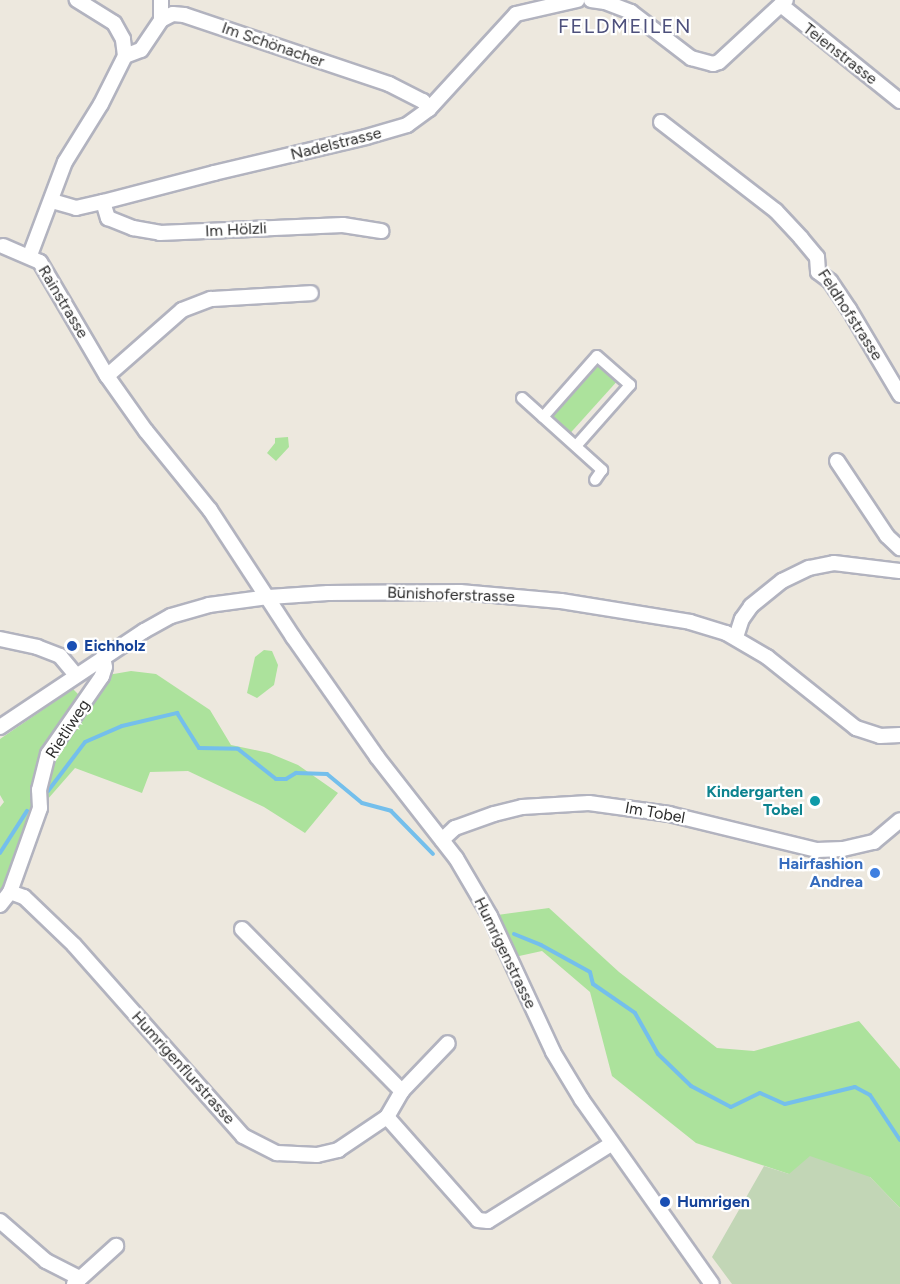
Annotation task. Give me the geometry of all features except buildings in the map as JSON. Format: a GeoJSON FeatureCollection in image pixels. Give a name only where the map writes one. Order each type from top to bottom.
{"type":"FeatureCollection","features":[{"type":"Feature","properties":{"kind":"street"},"geometry":{"type":"LineString","coordinates":[[77,0],[114,22],[123,39],[125,56],[141,50],[161,20],[161,0]]}},
{"type":"Feature","properties":{"kind":"street","name":"Nadelstrasse"},"geometry":{"type":"LineString","coordinates":[[52,201],[76,208],[366,138],[407,125],[429,109],[501,29],[519,5],[577,0]]}},
{"type":"Feature","properties":{"kind":"street"},"geometry":{"type":"LineString","coordinates":[[591,0],[605,2],[631,12],[691,58],[705,64],[719,62],[783,2]]}},
{"type":"Feature","properties":{"kind":"street","name":"Teienstrasse"},"geometry":{"type":"LineString","coordinates":[[783,2],[900,101]]}},
{"type":"Feature","properties":{"kind":"street","name":"Im Schönacher"},"geometry":{"type":"LineString","coordinates":[[161,20],[173,14],[184,15],[389,84],[423,101],[429,109]]}},
{"type":"Feature","properties":{"kind":"street","name":"Rainstrasse"},"geometry":{"type":"LineString","coordinates":[[125,56],[106,94],[64,162],[52,201],[30,255],[40,262],[108,376],[146,431],[210,510],[269,597]]}},
{"type":"Feature","properties":{"kind":"street","name":"Feldhofstrasse"},"geometry":{"type":"LineString","coordinates":[[661,122],[776,211],[801,238],[817,257],[818,272],[830,280],[900,395]]}},
{"type":"Feature","properties":{"kind":"street","name":"Im Hölzli"},"geometry":{"type":"LineString","coordinates":[[104,202],[108,218],[133,228],[160,233],[343,225],[382,231]]}},
{"type":"Feature","properties":{"kind":"street"},"geometry":{"type":"LineString","coordinates":[[1,246],[30,255]]}},
{"type":"Feature","properties":{"kind":"street"},"geometry":{"type":"LineString","coordinates":[[108,376],[182,310],[211,299],[310,293]]}},
{"type":"Feature","properties":{"kind":"street"},"geometry":{"type":"LineString","coordinates":[[543,417],[597,356],[630,385],[576,446]]}},
{"type":"Feature","properties":{"kind":"street"},"geometry":{"type":"LineString","coordinates":[[522,398],[602,470],[595,480]]}},
{"type":"Feature","properties":{"kind":"street"},"geometry":{"type":"LineString","coordinates":[[837,461],[887,536],[900,548]]}},
{"type":"Feature","properties":{"kind":"street"},"geometry":{"type":"LineString","coordinates":[[736,637],[742,619],[751,606],[782,581],[809,568],[834,563],[900,571]]}},
{"type":"Feature","properties":{"kind":"street","name":"Bünishoferstrasse"},"geometry":{"type":"LineString","coordinates":[[0,727],[103,657],[171,616],[209,605],[269,597],[460,592],[561,602],[690,622],[736,637],[767,657],[856,728],[880,736],[900,735]]}},
{"type":"Feature","properties":{"kind":"street","name":"Humrigenstrasse"},"geometry":{"type":"LineString","coordinates":[[269,597],[293,637],[377,757],[442,840],[493,922],[553,1052],[611,1144],[712,1284]]}},
{"type":"Feature","properties":{"kind":"street"},"geometry":{"type":"LineString","coordinates":[[0,639],[37,647],[60,656],[76,675]]}},
{"type":"Feature","properties":{"kind":"street","name":"Rietliweg"},"geometry":{"type":"LineString","coordinates":[[0,905],[10,892],[40,808],[39,790],[48,754],[102,676],[105,667],[103,657]]}},
{"type":"Feature","properties":{"kind":"street","name":"Im Tobel"},"geometry":{"type":"LineString","coordinates":[[442,840],[455,828],[522,807],[589,803],[669,814],[817,850],[843,849],[874,842],[900,820]]}},
{"type":"Feature","properties":{"kind":"street","name":"Humrigenflurstrasse"},"geometry":{"type":"LineString","coordinates":[[10,892],[24,897],[59,929],[243,1136],[276,1153],[317,1155],[338,1150],[387,1117],[402,1090],[448,1043]]}},
{"type":"Feature","properties":{"kind":"street"},"geometry":{"type":"LineString","coordinates":[[242,929],[402,1090]]}},
{"type":"Feature","properties":{"kind":"street"},"geometry":{"type":"LineString","coordinates":[[387,1117],[478,1220],[488,1221],[611,1144]]}},
{"type":"Feature","properties":{"kind":"street"},"geometry":{"type":"LineString","coordinates":[[0,1221],[46,1261],[77,1281],[116,1246]]}},
{"type":"Feature","properties":{"kind":"green space"},"geometry":{"type":"Polygon","coordinates":[[[598,365],[617,382],[570,434],[551,417],[598,365]]]}},
{"type":"Feature","properties":{"kind":"green space"},"geometry":{"type":"Polygon","coordinates":[[[288,437],[289,447],[276,461],[267,453],[275,443],[275,438],[288,437]]]}},
{"type":"Feature","properties":{"kind":"green space"},"geometry":{"type":"Polygon","coordinates":[[[264,650],[272,651],[278,665],[274,685],[257,698],[247,693],[255,657],[264,650]]]}},
{"type":"Feature","properties":{"kind":"green space"},"geometry":{"type":"Polygon","coordinates":[[[131,671],[156,674],[210,710],[231,745],[269,753],[298,765],[338,793],[305,833],[264,807],[188,771],[150,772],[142,793],[75,768],[40,808],[0,905],[0,807],[4,802],[0,795],[0,739],[73,689],[85,701],[102,676],[131,671]]]}},
{"type":"Feature","properties":{"kind":"green space"},"geometry":{"type":"Polygon","coordinates":[[[549,908],[619,972],[717,1048],[754,1051],[859,1021],[900,1069],[900,1208],[870,1177],[789,1174],[696,1143],[612,1076],[590,992],[542,951],[510,958],[490,916],[549,908]]]}},
{"type":"Feature","properties":{"kind":"green space"},"geometry":{"type":"Polygon","coordinates":[[[810,1156],[870,1177],[900,1208],[900,1284],[732,1284],[712,1257],[764,1166],[789,1174],[810,1156]]]}},
{"type":"Feature","properties":{"kind":"waterway"},"geometry":{"type":"LineString","coordinates":[[48,791],[85,742],[122,726],[177,713],[199,748],[238,749],[276,779],[286,779],[296,773],[327,774],[362,803],[391,811],[433,854]]}},
{"type":"Feature","properties":{"kind":"waterway"},"geometry":{"type":"LineString","coordinates":[[0,853],[27,811]]}},
{"type":"Feature","properties":{"kind":"waterway"},"geometry":{"type":"LineString","coordinates":[[514,934],[541,945],[590,972],[593,984],[635,1013],[658,1054],[691,1086],[731,1107],[760,1093],[785,1104],[855,1087],[870,1095],[900,1140]]}},
{"type":"Feature","properties":{"kind":"place","name":"Eichholz"},"geometry":{"type":"Point","coordinates":[72,646]}},
{"type":"Feature","properties":{"kind":"place","name":"Kindergarten Tobel"},"geometry":{"type":"Point","coordinates":[815,801]}},
{"type":"Feature","properties":{"kind":"place","name":"Hairfashion Andrea"},"geometry":{"type":"Point","coordinates":[875,873]}},
{"type":"Feature","properties":{"kind":"place","name":"Humrigen"},"geometry":{"type":"Point","coordinates":[665,1202]}},
{"type":"Feature","properties":{"kind":"district","name":"FELDMEILEN"},"geometry":{"type":"Point","coordinates":[625,26]}}]}
